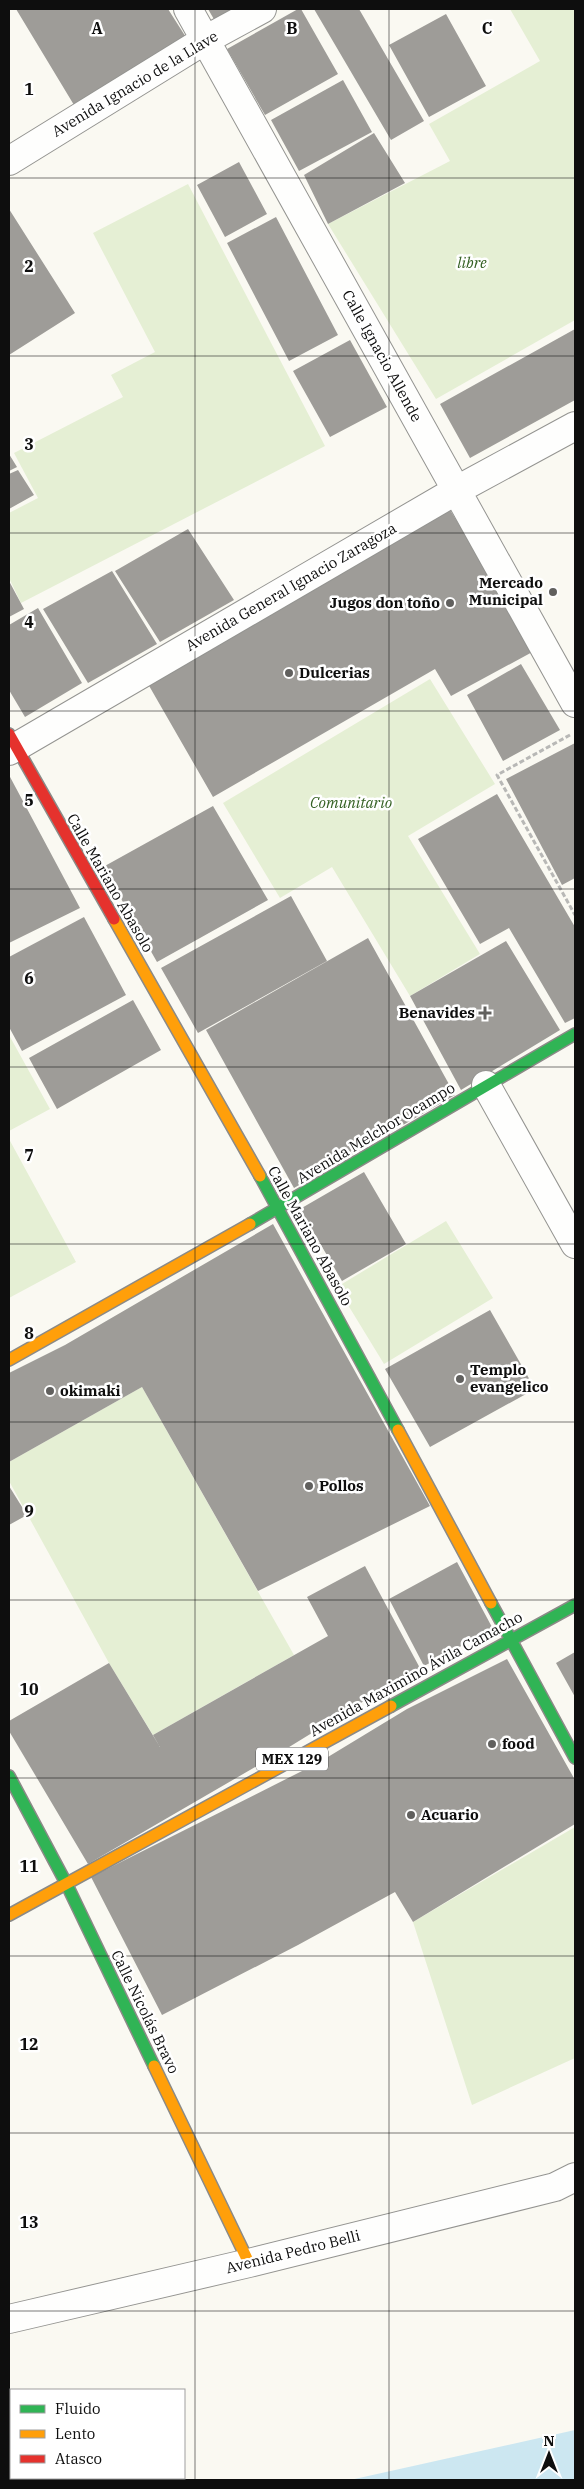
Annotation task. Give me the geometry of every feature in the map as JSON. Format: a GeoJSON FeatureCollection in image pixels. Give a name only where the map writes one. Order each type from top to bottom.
{"type":"FeatureCollection","features":[{"type":"Feature","properties":{"kind":"street","name":"Calle Ignacio Allende"},"geometry":{"type":"LineString","coordinates":[[188,9],[575,703]]}},
{"type":"Feature","properties":{"kind":"street","name":"Avenida Ignacio de la Llave"},"geometry":{"type":"LineString","coordinates":[[9,162],[205,40],[262,9]]}},
{"type":"Feature","properties":{"kind":"street","name":"Avenida General Ignacio Zaragoza"},"geometry":{"type":"LineString","coordinates":[[11,744],[457,490],[575,426]]}},
{"type":"Feature","properties":{"kind":"street","name":"Calle Mariano Abasolo"},"geometry":{"type":"LineString","coordinates":[[11,744],[278,1208],[513,1639],[575,1758]]}},
{"type":"Feature","properties":{"kind":"street","name":"Avenida Melchor Ocampo"},"geometry":{"type":"LineString","coordinates":[[9,1360],[278,1208],[575,1034]]}},
{"type":"Feature","properties":{"kind":"street"},"geometry":{"type":"LineString","coordinates":[[486,1085],[575,1244]]}},
{"type":"Feature","properties":{"kind":"street","name":"Avenida Maximino Ávila Camacho"},"geometry":{"type":"LineString","coordinates":[[9,1915],[66,1882],[575,1605]]}},
{"type":"Feature","properties":{"kind":"street","name":"Calle Nicolás Bravo"},"geometry":{"type":"LineString","coordinates":[[9,1776],[66,1882],[249,2263]]}},
{"type":"Feature","properties":{"kind":"street","name":"Avenida Pedro Belli"},"geometry":{"type":"LineString","coordinates":[[9,2319],[249,2263],[555,2187],[575,2177]]}},
{"type":"Feature","properties":{"kind":"path"},"geometry":{"type":"LineString","coordinates":[[575,732],[497,775],[575,916]]}},
{"type":"Feature","properties":{"kind":"green space","name":"libre"},"geometry":{"type":"Polygon","coordinates":[[[510,9],[575,9],[575,320],[436,399],[328,224],[450,161],[429,124],[540,61],[510,9]]]}},
{"type":"Feature","properties":{"kind":"green space"},"geometry":{"type":"Polygon","coordinates":[[[188,184],[325,446],[21,603],[9,578],[9,513],[38,498],[14,453],[123,397],[111,375],[155,352],[93,233],[188,184]]]}},
{"type":"Feature","properties":{"kind":"green space","name":"Comunitario"},"geometry":{"type":"Polygon","coordinates":[[[430,679],[495,784],[408,836],[480,954],[410,996],[332,867],[280,898],[223,803],[430,679]]]}},
{"type":"Feature","properties":{"kind":"green space"},"geometry":{"type":"Polygon","coordinates":[[[9,1035],[50,1109],[9,1131],[9,1035]]]}},
{"type":"Feature","properties":{"kind":"green space"},"geometry":{"type":"Polygon","coordinates":[[[9,1139],[76,1262],[9,1298],[9,1139]]]}},
{"type":"Feature","properties":{"kind":"green space"},"geometry":{"type":"Polygon","coordinates":[[[446,1221],[493,1298],[384,1364],[337,1287],[446,1221]]]}},
{"type":"Feature","properties":{"kind":"green space"},"geometry":{"type":"Polygon","coordinates":[[[142,1387],[294,1655],[153,1735],[109,1663],[9,1481],[9,1462],[142,1387]]]}},
{"type":"Feature","properties":{"kind":"green space"},"geometry":{"type":"Polygon","coordinates":[[[575,1827],[575,2058],[472,2105],[413,1922],[575,1827]]]}},
{"type":"Feature","properties":{"kind":"water"},"geometry":{"type":"Polygon","coordinates":[[[575,2430],[575,2480],[350,2480],[575,2430]]]}},
{"type":"Feature","properties":{"kind":"building"},"geometry":{"type":"Polygon","coordinates":[[[16,9],[168,9],[189,42],[77,110],[16,9]]]}},
{"type":"Feature","properties":{"kind":"building"},"geometry":{"type":"Polygon","coordinates":[[[208,9],[238,9],[215,21],[208,9]]]}},
{"type":"Feature","properties":{"kind":"building"},"geometry":{"type":"Polygon","coordinates":[[[301,9],[338,74],[265,115],[227,49],[301,9]]]}},
{"type":"Feature","properties":{"kind":"building"},"geometry":{"type":"Polygon","coordinates":[[[314,9],[359,9],[424,121],[391,140],[314,9]]]}},
{"type":"Feature","properties":{"kind":"building"},"geometry":{"type":"Polygon","coordinates":[[[446,14],[486,86],[429,117],[389,45],[446,14]]]}},
{"type":"Feature","properties":{"kind":"building"},"geometry":{"type":"Polygon","coordinates":[[[343,80],[372,132],[299,171],[271,120],[343,80]]]}},
{"type":"Feature","properties":{"kind":"building"},"geometry":{"type":"Polygon","coordinates":[[[374,133],[405,183],[328,224],[304,175],[374,133]]]}},
{"type":"Feature","properties":{"kind":"building"},"geometry":{"type":"Polygon","coordinates":[[[239,162],[267,214],[225,237],[197,185],[239,162]]]}},
{"type":"Feature","properties":{"kind":"building"},"geometry":{"type":"Polygon","coordinates":[[[9,209],[75,313],[9,355],[9,209]]]}},
{"type":"Feature","properties":{"kind":"building"},"geometry":{"type":"Polygon","coordinates":[[[276,217],[338,335],[289,361],[227,243],[276,217]]]}},
{"type":"Feature","properties":{"kind":"building"},"geometry":{"type":"Polygon","coordinates":[[[575,329],[575,400],[470,458],[440,404],[575,329]]]}},
{"type":"Feature","properties":{"kind":"building"},"geometry":{"type":"Polygon","coordinates":[[[350,340],[387,407],[330,437],[293,371],[350,340]]]}},
{"type":"Feature","properties":{"kind":"building"},"geometry":{"type":"Polygon","coordinates":[[[9,454],[17,467],[9,471],[9,454]]]}},
{"type":"Feature","properties":{"kind":"building"},"geometry":{"type":"Polygon","coordinates":[[[18,470],[34,495],[9,509],[9,474],[18,470]]]}},
{"type":"Feature","properties":{"kind":"building","name":"Dulcerias"},"geometry":{"type":"Polygon","coordinates":[[[447,505],[536,650],[451,696],[435,669],[213,797],[144,677],[447,505]]]}},
{"type":"Feature","properties":{"kind":"building"},"geometry":{"type":"Polygon","coordinates":[[[188,529],[234,600],[160,642],[115,571],[188,529]]]}},
{"type":"Feature","properties":{"kind":"building"},"geometry":{"type":"Polygon","coordinates":[[[112,571],[157,644],[88,683],[43,609],[112,571]]]}},
{"type":"Feature","properties":{"kind":"building"},"geometry":{"type":"Polygon","coordinates":[[[9,581],[24,609],[9,617],[9,581]]]}},
{"type":"Feature","properties":{"kind":"building"},"geometry":{"type":"Polygon","coordinates":[[[38,608],[82,683],[25,717],[9,690],[9,625],[38,608]]]}},
{"type":"Feature","properties":{"kind":"building"},"geometry":{"type":"Polygon","coordinates":[[[521,664],[560,730],[503,761],[467,695],[521,664]]]}},
{"type":"Feature","properties":{"kind":"building"},"geometry":{"type":"Polygon","coordinates":[[[575,743],[575,878],[562,885],[506,779],[575,743]]]}},
{"type":"Feature","properties":{"kind":"building"},"geometry":{"type":"Polygon","coordinates":[[[9,775],[80,908],[9,943],[9,775]]]}},
{"type":"Feature","properties":{"kind":"building"},"geometry":{"type":"Polygon","coordinates":[[[497,794],[575,927],[575,1018],[565,1023],[509,928],[480,944],[418,839],[497,794]]]}},
{"type":"Feature","properties":{"kind":"building"},"geometry":{"type":"Polygon","coordinates":[[[213,806],[268,900],[157,962],[103,867],[213,806]]]}},
{"type":"Feature","properties":{"kind":"building"},"geometry":{"type":"Polygon","coordinates":[[[291,896],[327,961],[198,1033],[161,968],[291,896]]]}},
{"type":"Feature","properties":{"kind":"building"},"geometry":{"type":"Polygon","coordinates":[[[84,917],[126,995],[22,1051],[9,1027],[9,957],[84,917]]]}},
{"type":"Feature","properties":{"kind":"building"},"geometry":{"type":"Polygon","coordinates":[[[368,938],[455,1095],[294,1188],[206,1030],[368,938]]]}},
{"type":"Feature","properties":{"kind":"building","name":"Benavides"},"geometry":{"type":"Polygon","coordinates":[[[506,941],[560,1030],[461,1090],[410,996],[506,941]]]}},
{"type":"Feature","properties":{"kind":"building"},"geometry":{"type":"Polygon","coordinates":[[[133,1000],[161,1050],[57,1109],[29,1058],[133,1000]]]}},
{"type":"Feature","properties":{"kind":"building"},"geometry":{"type":"Polygon","coordinates":[[[364,1172],[406,1244],[342,1281],[300,1209],[364,1172]]]}},
{"type":"Feature","properties":{"kind":"building"},"geometry":{"type":"Polygon","coordinates":[[[273,1224],[430,1506],[258,1591],[142,1387],[9,1462],[9,1373],[65,1345],[273,1224]]]}},
{"type":"Feature","properties":{"kind":"building","name":"Templo evangelico"},"geometry":{"type":"Polygon","coordinates":[[[490,1310],[535,1389],[430,1447],[385,1369],[490,1310]]]}},
{"type":"Feature","properties":{"kind":"building"},"geometry":{"type":"Polygon","coordinates":[[[9,1486],[27,1515],[9,1525],[9,1486]]]}},
{"type":"Feature","properties":{"kind":"building"},"geometry":{"type":"Polygon","coordinates":[[[457,1562],[493,1629],[424,1666],[389,1599],[457,1562]]]}},
{"type":"Feature","properties":{"kind":"building"},"geometry":{"type":"Polygon","coordinates":[[[365,1566],[421,1670],[364,1701],[281,1752],[88,1864],[9,1731],[9,1721],[109,1663],[160,1747],[153,1735],[328,1636],[307,1597],[365,1566]]]}},
{"type":"Feature","properties":{"kind":"building"},"geometry":{"type":"Polygon","coordinates":[[[575,1652],[575,1697],[556,1663],[575,1652]]]}},
{"type":"Feature","properties":{"kind":"building"},"geometry":{"type":"Polygon","coordinates":[[[507,1659],[575,1780],[575,1824],[413,1922],[395,1892],[298,1945],[162,2015],[91,1877],[318,1763],[407,1709],[507,1659]]]}},
{"type":"Feature","properties":{"kind":"traffic: fast"},"geometry":{"type":"LineString","coordinates":[[250,1224],[575,1034]]}},
{"type":"Feature","properties":{"kind":"traffic: fast"},"geometry":{"type":"LineString","coordinates":[[260,1176],[398,1430]]}},
{"type":"Feature","properties":{"kind":"traffic: fast"},"geometry":{"type":"LineString","coordinates":[[491,1603],[575,1758]]}},
{"type":"Feature","properties":{"kind":"traffic: fast"},"geometry":{"type":"LineString","coordinates":[[391,1706],[575,1605]]}},
{"type":"Feature","properties":{"kind":"traffic: fast"},"geometry":{"type":"LineString","coordinates":[[9,1776],[66,1883],[154,2066]]}},
{"type":"Feature","properties":{"kind":"traffic: slow"},"geometry":{"type":"LineString","coordinates":[[114,919],[260,1176]]}},
{"type":"Feature","properties":{"kind":"traffic: slow"},"geometry":{"type":"LineString","coordinates":[[9,1360],[250,1224]]}},
{"type":"Feature","properties":{"kind":"traffic: slow"},"geometry":{"type":"LineString","coordinates":[[398,1430],[491,1603]]}},
{"type":"Feature","properties":{"kind":"traffic: slow"},"geometry":{"type":"LineString","coordinates":[[9,1915],[391,1706]]}},
{"type":"Feature","properties":{"kind":"traffic: slow"},"geometry":{"type":"LineString","coordinates":[[154,2066],[249,2263]]}},
{"type":"Feature","properties":{"kind":"traffic: jam"},"geometry":{"type":"LineString","coordinates":[[9,734],[114,919]]}},
{"type":"Feature","properties":{"kind":"place","name":"Mercado Municipal"},"geometry":{"type":"Point","coordinates":[553,592]}},
{"type":"Feature","properties":{"kind":"place","name":"Jugos don toño"},"geometry":{"type":"Point","coordinates":[450,603]}},
{"type":"Feature","properties":{"kind":"place","name":"Dulcerias"},"geometry":{"type":"Point","coordinates":[289,673]}},
{"type":"Feature","properties":{"kind":"place","name":"Benavides"},"geometry":{"type":"Point","coordinates":[485,1013]}},
{"type":"Feature","properties":{"kind":"place","name":"Templo evangelico"},"geometry":{"type":"Point","coordinates":[460,1379]}},
{"type":"Feature","properties":{"kind":"place","name":"okimaki"},"geometry":{"type":"Point","coordinates":[50,1391]}},
{"type":"Feature","properties":{"kind":"place","name":"Pollos"},"geometry":{"type":"Point","coordinates":[309,1486]}},
{"type":"Feature","properties":{"kind":"place","name":"food"},"geometry":{"type":"Point","coordinates":[492,1744]}},
{"type":"Feature","properties":{"kind":"place","name":"Acuario"},"geometry":{"type":"Point","coordinates":[411,1815]}}]}
